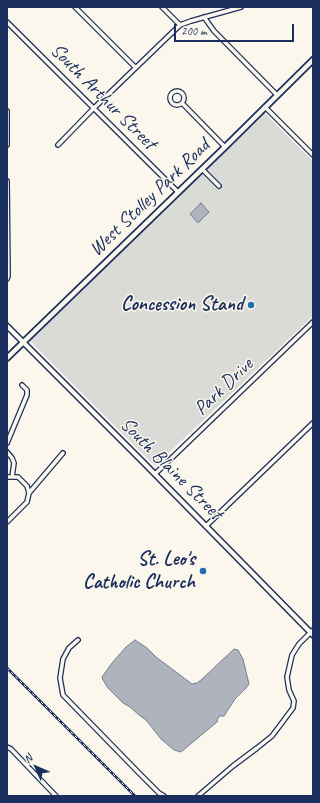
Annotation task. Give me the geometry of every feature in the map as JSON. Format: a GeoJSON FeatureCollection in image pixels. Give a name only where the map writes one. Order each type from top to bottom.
{"type":"FeatureCollection","features":[{"type":"Feature","properties":{"kind":"main road","name":"West Stolley Park Road"},"geometry":{"type":"LineString","coordinates":[[7,358],[313,60]]}},
{"type":"Feature","properties":{"kind":"street"},"geometry":{"type":"LineString","coordinates":[[75,7],[135,67]]}},
{"type":"Feature","properties":{"kind":"street"},"geometry":{"type":"LineString","coordinates":[[162,7],[180,25]]}},
{"type":"Feature","properties":{"kind":"street"},"geometry":{"type":"LineString","coordinates":[[58,145],[135,67],[180,25],[241,7]]}},
{"type":"Feature","properties":{"kind":"street"},"geometry":{"type":"LineString","coordinates":[[204,17],[214,31],[277,95]]}},
{"type":"Feature","properties":{"kind":"street","name":"South Arthur Street"},"geometry":{"type":"LineString","coordinates":[[7,22],[178,192]]}},
{"type":"Feature","properties":{"kind":"street"},"geometry":{"type":"LineString","coordinates":[[182,103],[225,147]]}},
{"type":"Feature","properties":{"kind":"street"},"geometry":{"type":"LineString","coordinates":[[265,107],[313,155]]}},
{"type":"Feature","properties":{"kind":"street"},"geometry":{"type":"LineString","coordinates":[[7,111],[7,145]]}},
{"type":"Feature","properties":{"kind":"street"},"geometry":{"type":"LineString","coordinates":[[202,169],[219,186]]}},
{"type":"Feature","properties":{"kind":"street"},"geometry":{"type":"LineString","coordinates":[[7,181],[7,279]]}},
{"type":"Feature","properties":{"kind":"street","name":"Park Drive"},"geometry":{"type":"LineString","coordinates":[[155,474],[313,322]]}},
{"type":"Feature","properties":{"kind":"street","name":"South Blaine Street"},"geometry":{"type":"LineString","coordinates":[[7,326],[312,632]]}},
{"type":"Feature","properties":{"kind":"street"},"geometry":{"type":"LineString","coordinates":[[7,442],[27,395],[27,390],[22,385]]}},
{"type":"Feature","properties":{"kind":"street"},"geometry":{"type":"LineString","coordinates":[[206,526],[313,423]]}},
{"type":"Feature","properties":{"kind":"street"},"geometry":{"type":"LineString","coordinates":[[7,452],[14,463],[12,477]]}},
{"type":"Feature","properties":{"kind":"street"},"geometry":{"type":"LineString","coordinates":[[7,522],[27,502],[29,493],[63,453]]}},
{"type":"Feature","properties":{"kind":"street"},"geometry":{"type":"LineString","coordinates":[[7,477],[18,477],[27,486],[29,493]]}},
{"type":"Feature","properties":{"kind":"street"},"geometry":{"type":"LineString","coordinates":[[198,796],[233,766],[272,736],[292,708],[294,701],[289,690],[287,676],[289,666],[292,655],[299,644],[312,632]]}},
{"type":"Feature","properties":{"kind":"street"},"geometry":{"type":"LineString","coordinates":[[78,640],[69,648],[63,659],[60,678],[63,696],[159,793],[164,796]]}},
{"type":"Feature","properties":{"kind":"street"},"geometry":{"type":"LineString","coordinates":[[7,747],[11,749],[56,796]]}},
{"type":"Feature","properties":{"kind":"shaded area"},"geometry":{"type":"Polygon","coordinates":[[[265,113],[313,161],[313,316],[155,466],[30,341],[265,113]]]}},
{"type":"Feature","properties":{"kind":"shaded area"},"geometry":{"type":"Polygon","coordinates":[[[201,203],[209,212],[198,223],[190,214],[201,203]]]}},
{"type":"Feature","properties":{"kind":"shaded area"},"geometry":{"type":"Polygon","coordinates":[[[135,640],[192,684],[201,680],[234,649],[238,650],[243,659],[249,684],[235,699],[224,716],[220,716],[217,722],[181,752],[174,750],[161,739],[146,720],[123,703],[108,688],[103,680],[102,677],[112,663],[126,647],[135,640]]]}},
{"type":"Feature","properties":{"kind":"railway"},"geometry":{"type":"LineString","coordinates":[[7,668],[135,796]]}},
{"type":"Feature","properties":{"kind":"place","name":"Concession Stand"},"geometry":{"type":"Point","coordinates":[251,305]}},
{"type":"Feature","properties":{"kind":"place","name":"St. Leo's Catholic Church"},"geometry":{"type":"Point","coordinates":[203,571]}}]}
